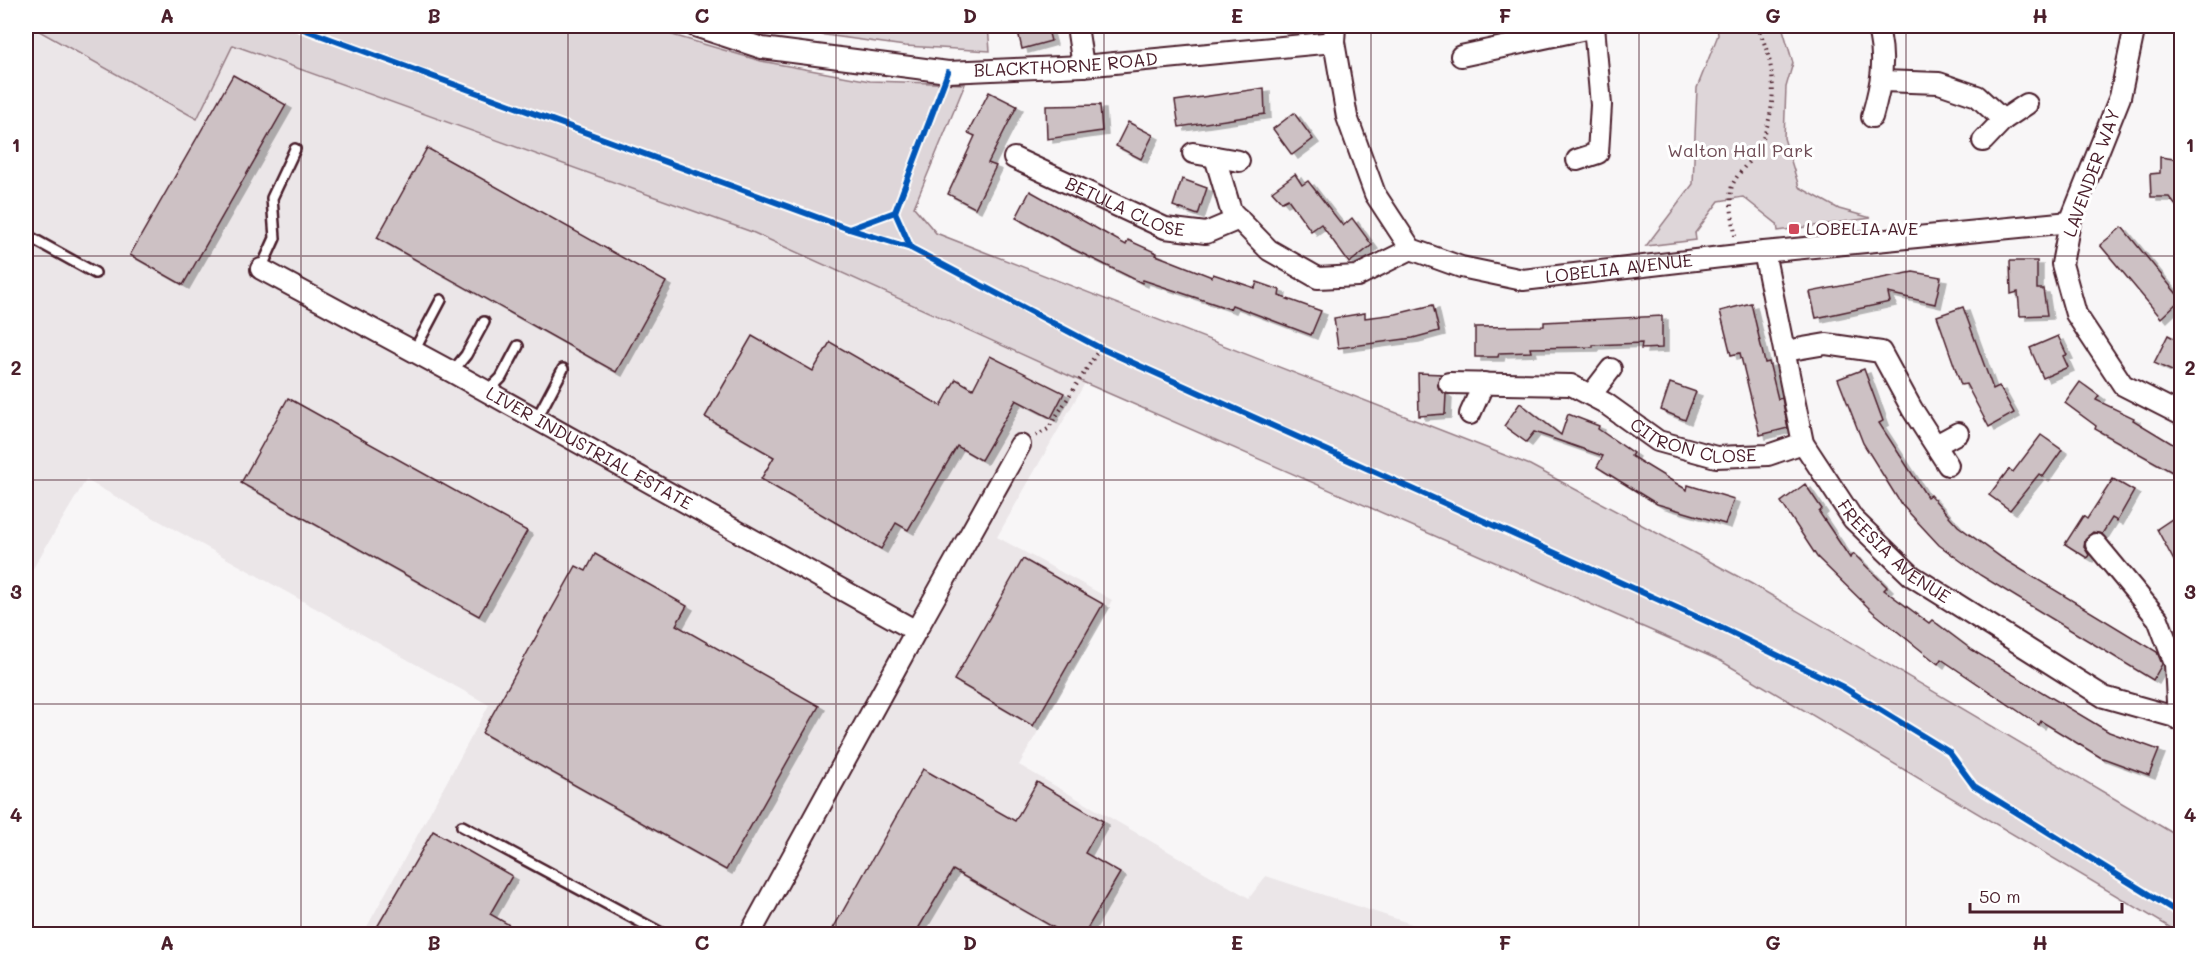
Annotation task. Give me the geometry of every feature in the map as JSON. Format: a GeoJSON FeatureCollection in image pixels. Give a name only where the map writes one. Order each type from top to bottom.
{"type":"FeatureCollection","features":[{"type":"Feature","properties":{"kind":"street","name":"BLACKTHORNE ROAD"},"geometry":{"type":"LineString","coordinates":[[695,26],[762,48],[948,72],[1083,66],[1334,34]]}},
{"type":"Feature","properties":{"kind":"street"},"geometry":{"type":"LineString","coordinates":[[1077,26],[1083,66]]}},
{"type":"Feature","properties":{"kind":"street"},"geometry":{"type":"LineString","coordinates":[[1461,56],[1594,26],[1601,105],[1598,153],[1577,160]]}},
{"type":"Feature","properties":{"kind":"street"},"geometry":{"type":"LineString","coordinates":[[1872,117],[1882,81],[1883,45],[1877,26]]}},
{"type":"Feature","properties":{"kind":"street","name":"LAVENDER WAY"},"geometry":{"type":"LineString","coordinates":[[2135,26],[2120,98],[2070,222],[2062,264],[2076,314],[2123,385],[2181,415]]}},
{"type":"Feature","properties":{"kind":"street"},"geometry":{"type":"LineString","coordinates":[[1215,157],[1231,211],[1269,250],[1318,278],[1357,276],[1411,249],[1375,194],[1347,117],[1334,34]]}},
{"type":"Feature","properties":{"kind":"street"},"geometry":{"type":"LineString","coordinates":[[1882,81],[1939,83],[1977,96],[2003,120]]}},
{"type":"Feature","properties":{"kind":"street"},"geometry":{"type":"LineString","coordinates":[[1983,141],[2003,120],[2027,104]]}},
{"type":"Feature","properties":{"kind":"street"},"geometry":{"type":"LineString","coordinates":[[1193,153],[1239,161]]}},
{"type":"Feature","properties":{"kind":"street","name":"BETULA CLOSE"},"geometry":{"type":"LineString","coordinates":[[1014,159],[1165,228],[1206,233],[1239,219]]}},
{"type":"Feature","properties":{"kind":"street","name":"LOBELIA AVENUE"},"geometry":{"type":"LineString","coordinates":[[1411,249],[1461,267],[1523,280],[1764,252],[2070,222]]}},
{"type":"Feature","properties":{"kind":"street","name":"FREESIA AVENUE"},"geometry":{"type":"LineString","coordinates":[[1764,252],[1803,443],[1853,519],[1912,576],[2104,697],[2180,719]]}},
{"type":"Feature","properties":{"kind":"street","name":"LIVER INDUSTRIAL ESTATE"},"geometry":{"type":"LineString","coordinates":[[261,269],[452,372],[916,631]]}},
{"type":"Feature","properties":{"kind":"street"},"geometry":{"type":"LineString","coordinates":[[1785,351],[1826,344],[1881,352],[1912,409],[1948,465]]}},
{"type":"Feature","properties":{"kind":"street"},"geometry":{"type":"LineString","coordinates":[[1591,395],[1611,369]]}},
{"type":"Feature","properties":{"kind":"street","name":"CITRON CLOSE"},"geometry":{"type":"LineString","coordinates":[[1449,382],[1571,385],[1591,395],[1658,441],[1716,457],[1768,455],[1803,443]]}},
{"type":"Feature","properties":{"kind":"street"},"geometry":{"type":"LineString","coordinates":[[1470,414],[1484,383]]}},
{"type":"Feature","properties":{"kind":"street"},"geometry":{"type":"LineString","coordinates":[[1936,445],[1958,433]]}},
{"type":"Feature","properties":{"kind":"street"},"geometry":{"type":"LineString","coordinates":[[750,934],[1020,445]]}},
{"type":"Feature","properties":{"kind":"street"},"geometry":{"type":"LineString","coordinates":[[2096,544],[2158,619],[2175,664],[2180,719]]}},
{"type":"Feature","properties":{"kind":"lane"},"geometry":{"type":"LineString","coordinates":[[261,269],[275,238],[272,198],[295,149]]}},
{"type":"Feature","properties":{"kind":"lane"},"geometry":{"type":"LineString","coordinates":[[26,235],[95,273]]}},
{"type":"Feature","properties":{"kind":"lane"},"geometry":{"type":"LineString","coordinates":[[414,351],[441,300]]}},
{"type":"Feature","properties":{"kind":"lane"},"geometry":{"type":"LineString","coordinates":[[452,372],[466,355],[484,322]]}},
{"type":"Feature","properties":{"kind":"lane"},"geometry":{"type":"LineString","coordinates":[[488,392],[501,378],[518,346]]}},
{"type":"Feature","properties":{"kind":"lane"},"geometry":{"type":"LineString","coordinates":[[536,420],[563,369]]}},
{"type":"Feature","properties":{"kind":"lane"},"geometry":{"type":"LineString","coordinates":[[462,826],[663,934]]}},
{"type":"Feature","properties":{"kind":"path"},"geometry":{"type":"LineString","coordinates":[[1737,255],[1731,188],[1756,151],[1763,135],[1774,83],[1768,47],[1757,26]]}},
{"type":"Feature","properties":{"kind":"path"},"geometry":{"type":"LineString","coordinates":[[1089,343],[1110,353]]}},
{"type":"Feature","properties":{"kind":"path"},"geometry":{"type":"LineString","coordinates":[[1020,445],[1048,429],[1100,348]]}},
{"type":"Feature","properties":{"kind":"shaded area"},"geometry":{"type":"Polygon","coordinates":[[[26,26],[197,118],[233,45],[752,232],[1085,383],[997,537],[1112,600],[1019,765],[1249,898],[1266,876],[1442,934],[363,934],[489,705],[86,480],[26,580],[26,26]]]}},
{"type":"Feature","properties":{"kind":"green space"},"geometry":{"type":"Polygon","coordinates":[[[30,26],[642,26],[761,61],[870,81],[965,84],[914,207],[936,233],[1530,465],[1752,584],[2181,838],[2181,934],[1721,661],[1085,383],[752,232],[233,45],[197,119],[30,26]]]}},
{"type":"Feature","properties":{"kind":"green space"},"geometry":{"type":"Polygon","coordinates":[[[814,26],[988,26],[990,51],[905,46],[804,32],[814,26]]]}},
{"type":"Feature","properties":{"kind":"green space","name":"Walton Hall Park"},"geometry":{"type":"Polygon","coordinates":[[[1717,26],[1782,26],[1793,63],[1786,87],[1784,138],[1799,187],[1839,209],[1871,218],[1778,231],[1777,224],[1743,197],[1719,201],[1695,233],[1696,240],[1646,246],[1693,184],[1697,88],[1718,35],[1717,26]]]}},
{"type":"Feature","properties":{"kind":"building"},"geometry":{"type":"Polygon","coordinates":[[[1047,26],[1051,41],[1022,49],[1017,27],[1047,26]]]}},
{"type":"Feature","properties":{"kind":"building"},"geometry":{"type":"Polygon","coordinates":[[[233,75],[286,105],[183,285],[130,255],[233,75]]]}},
{"type":"Feature","properties":{"kind":"building"},"geometry":{"type":"Polygon","coordinates":[[[1264,88],[1265,114],[1179,127],[1175,101],[1264,88]]]}},
{"type":"Feature","properties":{"kind":"building"},"geometry":{"type":"Polygon","coordinates":[[[989,92],[1017,106],[988,163],[996,166],[975,208],[948,194],[975,136],[968,133],[989,92]]]}},
{"type":"Feature","properties":{"kind":"building"},"geometry":{"type":"Polygon","coordinates":[[[1100,105],[1102,131],[1047,139],[1046,106],[1100,105]]]}},
{"type":"Feature","properties":{"kind":"building"},"geometry":{"type":"Polygon","coordinates":[[[1294,113],[1313,139],[1292,155],[1273,129],[1294,113]]]}},
{"type":"Feature","properties":{"kind":"building"},"geometry":{"type":"Polygon","coordinates":[[[1128,122],[1153,135],[1141,159],[1116,146],[1128,122]]]}},
{"type":"Feature","properties":{"kind":"building"},"geometry":{"type":"Polygon","coordinates":[[[427,148],[666,282],[616,372],[377,238],[427,148]]]}},
{"type":"Feature","properties":{"kind":"building"},"geometry":{"type":"Polygon","coordinates":[[[2160,157],[2181,160],[2181,212],[2169,197],[2151,197],[2150,174],[2160,173],[2160,157]]]}},
{"type":"Feature","properties":{"kind":"building"},"geometry":{"type":"Polygon","coordinates":[[[1295,174],[1302,185],[1308,181],[1343,226],[1352,218],[1372,245],[1349,263],[1321,224],[1311,231],[1288,199],[1282,202],[1272,191],[1295,174]]]}},
{"type":"Feature","properties":{"kind":"building"},"geometry":{"type":"Polygon","coordinates":[[[1182,179],[1207,188],[1198,215],[1173,206],[1182,179]]]}},
{"type":"Feature","properties":{"kind":"building"},"geometry":{"type":"Polygon","coordinates":[[[1030,191],[1126,245],[1128,240],[1157,253],[1156,255],[1212,277],[1213,274],[1255,288],[1257,282],[1280,290],[1279,296],[1321,311],[1311,335],[1232,305],[1230,309],[1143,280],[1142,283],[1063,244],[1016,218],[1030,191]]]}},
{"type":"Feature","properties":{"kind":"building"},"geometry":{"type":"Polygon","coordinates":[[[2122,227],[2181,299],[2161,318],[2100,245],[2122,227]]]}},
{"type":"Feature","properties":{"kind":"building"},"geometry":{"type":"Polygon","coordinates":[[[2010,261],[2037,261],[2037,289],[2043,289],[2047,315],[2020,316],[2018,292],[2011,294],[2010,261]]]}},
{"type":"Feature","properties":{"kind":"building"},"geometry":{"type":"Polygon","coordinates":[[[1913,272],[1941,277],[1935,304],[1888,293],[1890,302],[1816,318],[1810,292],[1913,272]]]}},
{"type":"Feature","properties":{"kind":"building"},"geometry":{"type":"Polygon","coordinates":[[[1751,303],[1765,363],[1769,362],[1778,399],[1782,398],[1788,428],[1760,435],[1740,353],[1731,355],[1720,311],[1751,303]]]}},
{"type":"Feature","properties":{"kind":"building"},"geometry":{"type":"Polygon","coordinates":[[[1433,305],[1439,331],[1413,338],[1338,348],[1334,318],[1365,313],[1365,318],[1396,314],[1433,305]]]}},
{"type":"Feature","properties":{"kind":"building"},"geometry":{"type":"Polygon","coordinates":[[[1963,307],[1993,389],[1999,386],[2014,413],[1989,427],[1966,384],[1961,385],[1937,316],[1963,307]]]}},
{"type":"Feature","properties":{"kind":"building"},"geometry":{"type":"Polygon","coordinates":[[[1662,316],[1662,348],[1641,349],[1642,343],[1593,345],[1593,347],[1530,348],[1531,352],[1499,353],[1498,357],[1475,357],[1475,327],[1544,326],[1544,322],[1662,316]]]}},
{"type":"Feature","properties":{"kind":"building"},"geometry":{"type":"Polygon","coordinates":[[[2168,335],[2181,342],[2181,375],[2154,363],[2168,335]]]}},
{"type":"Feature","properties":{"kind":"building"},"geometry":{"type":"Polygon","coordinates":[[[752,336],[813,371],[830,342],[941,406],[956,379],[973,389],[990,356],[1064,393],[1051,418],[1016,400],[981,460],[957,446],[908,530],[896,523],[881,549],[761,479],[774,457],[705,417],[752,336]]]}},
{"type":"Feature","properties":{"kind":"building"},"geometry":{"type":"Polygon","coordinates":[[[2058,336],[2067,355],[2063,356],[2068,367],[2043,378],[2030,348],[2058,336]]]}},
{"type":"Feature","properties":{"kind":"building"},"geometry":{"type":"Polygon","coordinates":[[[1864,369],[1883,421],[1879,423],[1927,497],[1930,495],[1958,526],[2002,558],[2157,652],[2162,664],[2153,680],[1980,575],[1939,545],[1901,504],[1863,443],[1838,379],[1864,369]]]}},
{"type":"Feature","properties":{"kind":"building"},"geometry":{"type":"Polygon","coordinates":[[[1418,373],[1442,374],[1437,383],[1439,389],[1446,394],[1445,414],[1419,416],[1418,373]]]}},
{"type":"Feature","properties":{"kind":"building"},"geometry":{"type":"Polygon","coordinates":[[[2080,382],[2099,396],[2096,400],[2134,418],[2133,420],[2181,449],[2181,477],[2095,429],[2096,426],[2065,403],[2080,382]]]}},
{"type":"Feature","properties":{"kind":"building"},"geometry":{"type":"Polygon","coordinates":[[[1670,383],[1696,392],[1685,420],[1661,410],[1670,383]]]}},
{"type":"Feature","properties":{"kind":"building"},"geometry":{"type":"Polygon","coordinates":[[[288,398],[527,531],[479,616],[241,483],[288,398]]]}},
{"type":"Feature","properties":{"kind":"building"},"geometry":{"type":"Polygon","coordinates":[[[1520,403],[1561,435],[1568,414],[1599,426],[1598,429],[1633,453],[1631,456],[1687,490],[1688,485],[1734,499],[1725,524],[1657,504],[1597,467],[1603,456],[1534,432],[1526,442],[1504,426],[1520,403]]]}},
{"type":"Feature","properties":{"kind":"building"},"geometry":{"type":"Polygon","coordinates":[[[2041,435],[2062,450],[2043,477],[2039,474],[2010,510],[1989,495],[2009,469],[2013,472],[2041,435]]]}},
{"type":"Feature","properties":{"kind":"building"},"geometry":{"type":"Polygon","coordinates":[[[2113,479],[2134,491],[2117,521],[2112,518],[2102,534],[2093,532],[2085,539],[2084,547],[2089,555],[2087,558],[2065,544],[2083,516],[2087,519],[2113,479]]]}},
{"type":"Feature","properties":{"kind":"building"},"geometry":{"type":"Polygon","coordinates":[[[1805,484],[1822,509],[1819,512],[1850,558],[1854,554],[1887,587],[1884,590],[1929,623],[1932,620],[1972,650],[2109,732],[2159,750],[2149,775],[2100,757],[2041,721],[2039,725],[1941,659],[1938,664],[1873,612],[1817,557],[1781,502],[1805,484]]]}},
{"type":"Feature","properties":{"kind":"building"},"geometry":{"type":"Polygon","coordinates":[[[2181,513],[2181,574],[2157,529],[2181,513]]]}},
{"type":"Feature","properties":{"kind":"building"},"geometry":{"type":"Polygon","coordinates":[[[595,554],[687,606],[676,625],[819,706],[726,870],[482,733],[576,566],[586,571],[595,554]]]}},
{"type":"Feature","properties":{"kind":"building"},"geometry":{"type":"Polygon","coordinates":[[[1023,559],[1103,604],[1033,726],[954,680],[1023,559]]]}},
{"type":"Feature","properties":{"kind":"building"},"geometry":{"type":"Polygon","coordinates":[[[923,769],[1015,821],[1037,782],[1103,821],[1085,853],[1120,873],[1084,934],[1065,934],[953,870],[915,934],[830,934],[923,769]]]}},
{"type":"Feature","properties":{"kind":"building"},"geometry":{"type":"Polygon","coordinates":[[[433,831],[512,876],[490,914],[525,934],[373,934],[433,831]]]}},
{"type":"Feature","properties":{"kind":"cycle path"},"geometry":{"type":"LineString","coordinates":[[295,26],[849,229],[911,248],[1100,348],[1717,626],[1843,687],[1949,752],[1974,786],[2182,915]]}},
{"type":"Feature","properties":{"kind":"cycle path"},"geometry":{"type":"LineString","coordinates":[[895,212],[948,72]]}},
{"type":"Feature","properties":{"kind":"cycle path"},"geometry":{"type":"LineString","coordinates":[[849,229],[895,212],[911,248]]}},
{"type":"Feature","properties":{"kind":"place","name":"LOBELIA AVE"},"geometry":{"type":"Point","coordinates":[1794,229]}}]}
